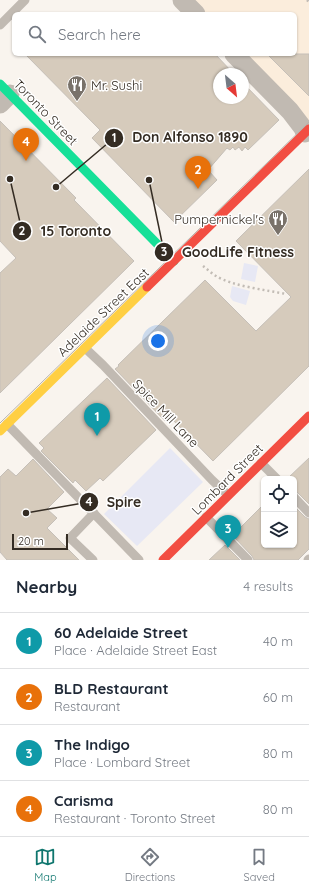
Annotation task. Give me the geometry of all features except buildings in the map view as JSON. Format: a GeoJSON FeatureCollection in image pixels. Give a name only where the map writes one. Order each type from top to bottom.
{"type":"FeatureCollection","features":[{"type":"Feature","properties":{"kind":"street"},"geometry":{"type":"LineString","coordinates":[[182,0],[194,12]]}},
{"type":"Feature","properties":{"kind":"street"},"geometry":{"type":"LineString","coordinates":[[236,56],[290,111],[308,133]]}},
{"type":"Feature","properties":{"kind":"street","name":"Toronto Street"},"geometry":{"type":"LineString","coordinates":[[3,94],[174,261]]}},
{"type":"Feature","properties":{"kind":"street","name":"Adelaide Street East"},"geometry":{"type":"LineString","coordinates":[[3,427],[308,133]]}},
{"type":"Feature","properties":{"kind":"street","name":"Lombard Street"},"geometry":{"type":"LineString","coordinates":[[163,560],[309,416]]}},
{"type":"Feature","properties":{"kind":"lane"},"geometry":{"type":"LineString","coordinates":[[13,12],[25,0]]}},
{"type":"Feature","properties":{"kind":"lane"},"geometry":{"type":"LineString","coordinates":[[0,25],[12,13]]}},
{"type":"Feature","properties":{"kind":"lane","name":"Spice Mill Lane"},"geometry":{"type":"LineString","coordinates":[[85,348],[228,495]]}},
{"type":"Feature","properties":{"kind":"lane"},"geometry":{"type":"LineString","coordinates":[[3,427],[94,513],[139,560]]}},
{"type":"Feature","properties":{"kind":"lane"},"geometry":{"type":"LineString","coordinates":[[261,463],[274,476]]}},
{"type":"Feature","properties":{"kind":"lane"},"geometry":{"type":"LineString","coordinates":[[297,500],[309,513]]}},
{"type":"Feature","properties":{"kind":"lane"},"geometry":{"type":"LineString","coordinates":[[93,560],[70,538],[94,513]]}},
{"type":"Feature","properties":{"kind":"lane"},"geometry":{"type":"LineString","coordinates":[[206,517],[248,560]]}},
{"type":"Feature","properties":{"kind":"path"},"geometry":{"type":"LineString","coordinates":[[203,266],[216,276],[232,282],[286,294]]}},
{"type":"Feature","properties":{"kind":"shaded area"},"geometry":{"type":"Polygon","coordinates":[[[182,0],[309,0],[309,129],[236,56],[297,56],[297,12],[194,12],[182,0]]]}},
{"type":"Feature","properties":{"kind":"shaded area"},"geometry":{"type":"Polygon","coordinates":[[[244,263],[258,266],[255,282],[241,279],[244,263]]]}},
{"type":"Feature","properties":{"kind":"shaded area"},"geometry":{"type":"Polygon","coordinates":[[[232,286],[250,291],[246,305],[233,301],[230,297],[232,286]]]}},
{"type":"Feature","properties":{"kind":"shaded area"},"geometry":{"type":"Polygon","coordinates":[[[170,448],[203,482],[137,546],[104,514],[170,448]]]}},
{"type":"Feature","properties":{"kind":"tram line"},"geometry":{"type":"LineString","coordinates":[[0,423],[309,122]]}},
{"type":"Feature","properties":{"kind":"traffic: fast"},"geometry":{"type":"LineString","coordinates":[[0,84],[174,261]]}},
{"type":"Feature","properties":{"kind":"traffic: slow"},"geometry":{"type":"LineString","coordinates":[[0,431],[147,287]]}},
{"type":"Feature","properties":{"kind":"traffic: jam"},"geometry":{"type":"LineString","coordinates":[[147,287],[309,129]]}},
{"type":"Feature","properties":{"kind":"traffic: jam"},"geometry":{"type":"LineString","coordinates":[[163,560],[309,416]]}},
{"type":"Feature","properties":{"kind":"place","name":"Mr. Sushi"},"geometry":{"type":"Point","coordinates":[77,102]}},
{"type":"Feature","properties":{"kind":"place","name":"Carisma"},"geometry":{"type":"Point","coordinates":[26,161]}},
{"type":"Feature","properties":{"kind":"place","name":"15 Toronto"},"geometry":{"type":"Point","coordinates":[10,179]}},
{"type":"Feature","properties":{"kind":"place","name":"GoodLife Fitness"},"geometry":{"type":"Point","coordinates":[149,180]}},
{"type":"Feature","properties":{"kind":"place","name":"Don Alfonso 1890"},"geometry":{"type":"Point","coordinates":[56,187]}},
{"type":"Feature","properties":{"kind":"place","name":"BLD Restaurant"},"geometry":{"type":"Point","coordinates":[198,189]}},
{"type":"Feature","properties":{"kind":"place","name":"Pumpernickel's"},"geometry":{"type":"Point","coordinates":[278,236]}},
{"type":"Feature","properties":{"kind":"place","name":"60 Adelaide Street"},"geometry":{"type":"Point","coordinates":[97,436]}},
{"type":"Feature","properties":{"kind":"place","name":"Spire"},"geometry":{"type":"Point","coordinates":[26,513]}},
{"type":"Feature","properties":{"kind":"place","name":"The Indigo"},"geometry":{"type":"Point","coordinates":[228,548]}}]}
